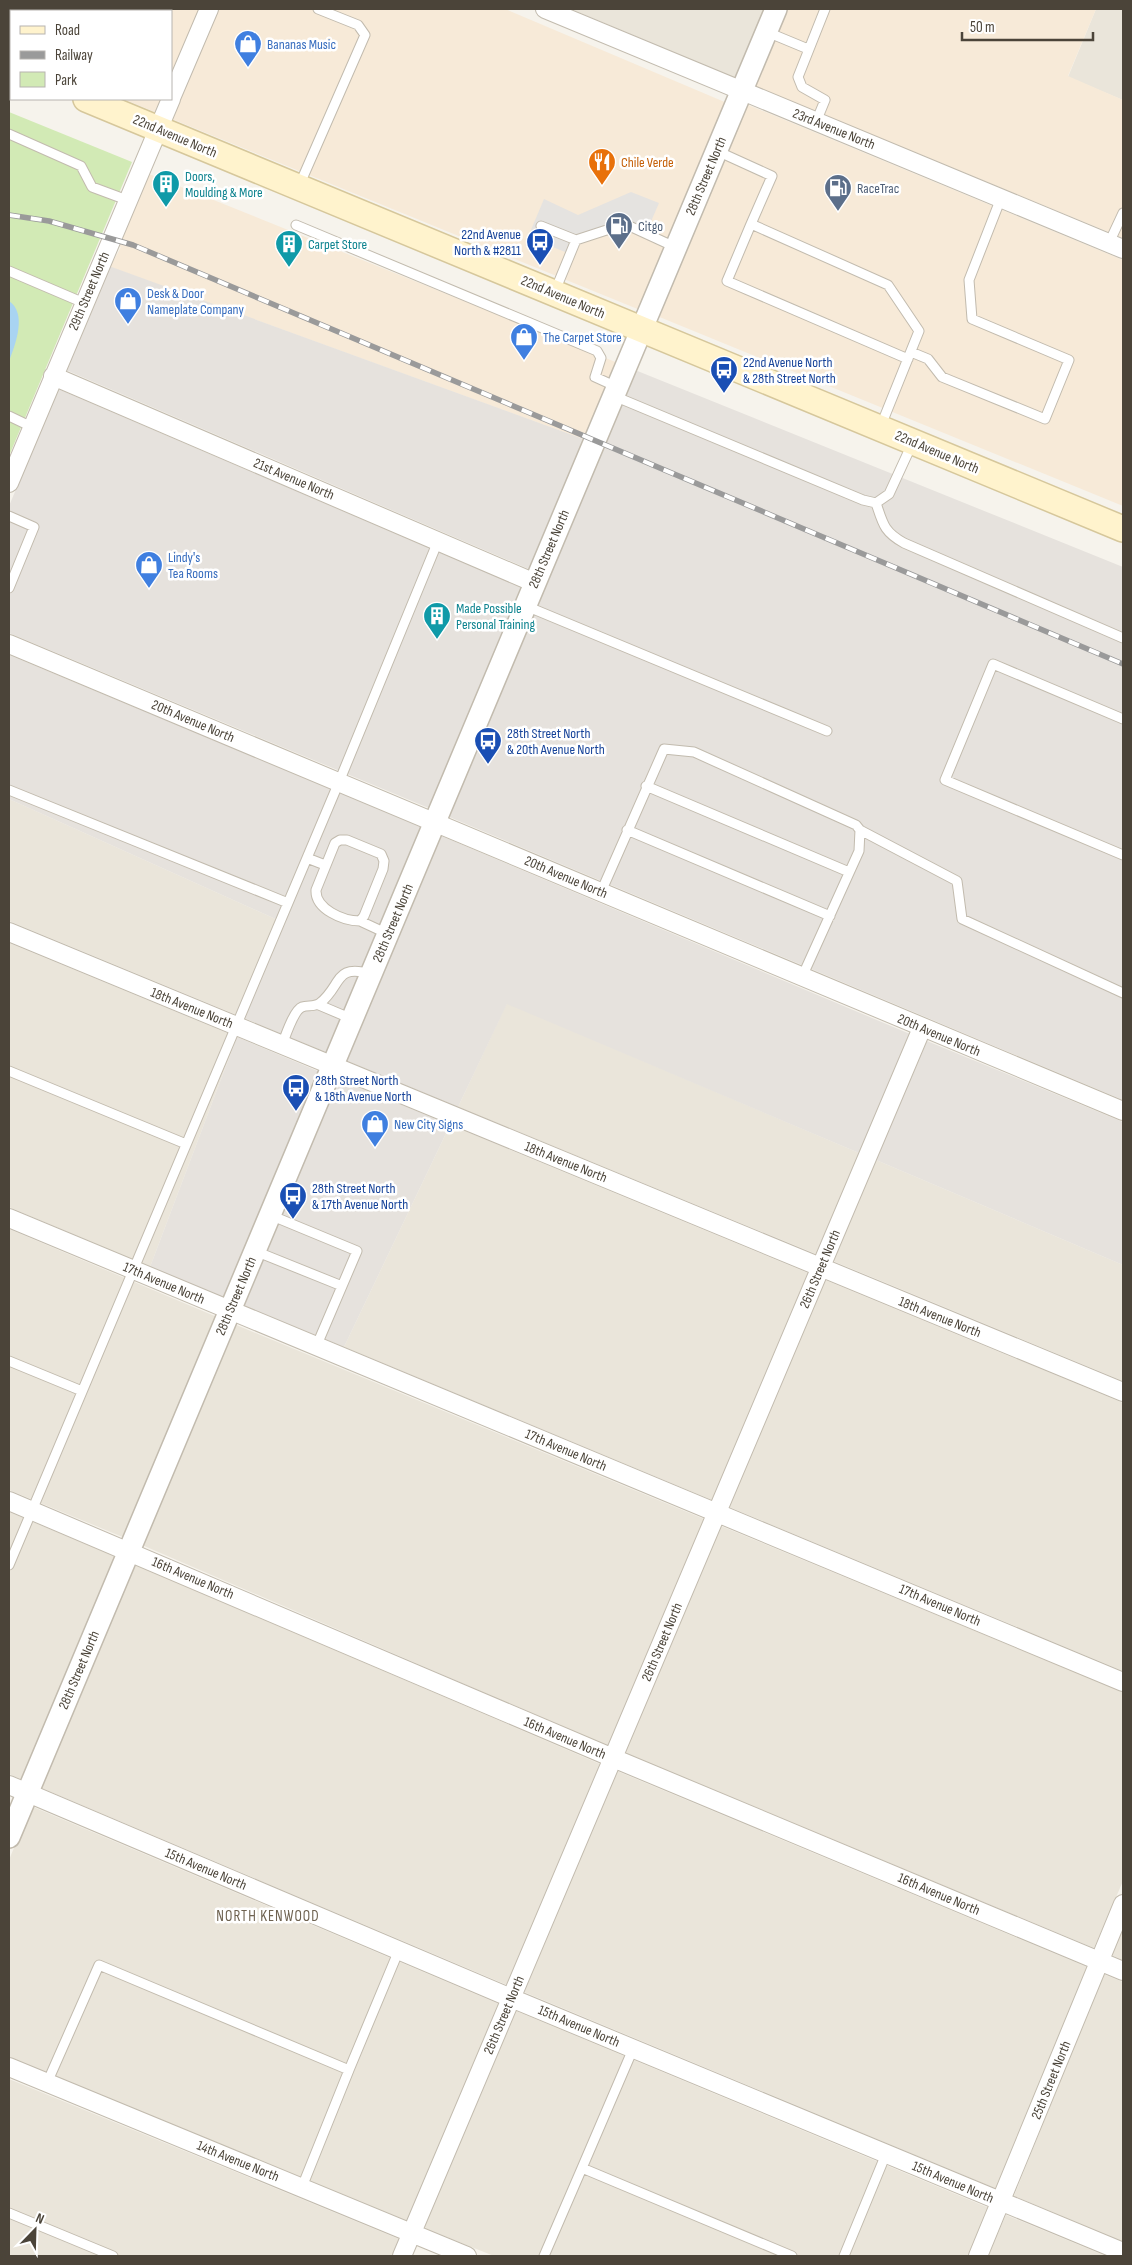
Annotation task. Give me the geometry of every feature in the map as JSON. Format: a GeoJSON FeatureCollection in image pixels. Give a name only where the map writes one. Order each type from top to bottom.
{"type":"FeatureCollection","features":[{"type":"Feature","properties":{"kind":"main road","name":"22nd Avenue North"},"geometry":{"type":"LineString","coordinates":[[88,100],[1123,529]]}},
{"type":"Feature","properties":{"kind":"street","name":"29th Street North"},"geometry":{"type":"LineString","coordinates":[[172,96],[209,9]]}},
{"type":"Feature","properties":{"kind":"street","name":"23rd Avenue North"},"geometry":{"type":"LineString","coordinates":[[545,9],[1116,246]]}},
{"type":"Feature","properties":{"kind":"street","name":"28th Street North"},"geometry":{"type":"LineString","coordinates":[[9,1837],[18,1789],[130,1551],[776,9]]}},
{"type":"Feature","properties":{"kind":"street","name":"29th Street North"},"geometry":{"type":"LineString","coordinates":[[9,483],[170,100]]}},
{"type":"Feature","properties":{"kind":"street","name":"21st Avenue North"},"geometry":{"type":"LineString","coordinates":[[53,376],[536,582]]}},
{"type":"Feature","properties":{"kind":"street","name":"20th Avenue North"},"geometry":{"type":"LineString","coordinates":[[9,644],[1123,1111]]}},
{"type":"Feature","properties":{"kind":"street","name":"18th Avenue North"},"geometry":{"type":"LineString","coordinates":[[9,932],[1123,1392]]}},
{"type":"Feature","properties":{"kind":"street","name":"26th Street North"},"geometry":{"type":"LineString","coordinates":[[402,2256],[922,1028]]}},
{"type":"Feature","properties":{"kind":"street","name":"17th Avenue North"},"geometry":{"type":"LineString","coordinates":[[9,1218],[1123,1682]]}},
{"type":"Feature","properties":{"kind":"street","name":"16th Avenue North"},"geometry":{"type":"LineString","coordinates":[[9,1501],[613,1758],[1123,1971]]}},
{"type":"Feature","properties":{"kind":"street","name":"15th Avenue North"},"geometry":{"type":"LineString","coordinates":[[18,1789],[511,1998],[1123,2252]]}},
{"type":"Feature","properties":{"kind":"street","name":"25th Street North"},"geometry":{"type":"LineString","coordinates":[[978,2256],[1002,2202],[1123,1904]]}},
{"type":"Feature","properties":{"kind":"street","name":"14th Avenue North"},"geometry":{"type":"LineString","coordinates":[[9,2067],[467,2256]]}},
{"type":"Feature","properties":{"kind":"lane"},"geometry":{"type":"LineString","coordinates":[[298,187],[365,35],[358,25],[318,9]]}},
{"type":"Feature","properties":{"kind":"lane"},"geometry":{"type":"LineString","coordinates":[[816,122],[825,100],[802,87],[798,77],[825,9]]}},
{"type":"Feature","properties":{"kind":"lane"},"geometry":{"type":"LineString","coordinates":[[766,32],[808,49]]}},
{"type":"Feature","properties":{"kind":"lane"},"geometry":{"type":"LineString","coordinates":[[9,134],[82,166],[92,187],[127,200]]}},
{"type":"Feature","properties":{"kind":"lane"},"geometry":{"type":"LineString","coordinates":[[717,151],[772,176],[728,281],[909,356],[928,359],[942,377],[1045,419],[1069,360],[972,319],[969,280],[1001,198]]}},
{"type":"Feature","properties":{"kind":"lane"},"geometry":{"type":"LineString","coordinates":[[1116,246],[1123,213]]}},
{"type":"Feature","properties":{"kind":"lane"},"geometry":{"type":"LineString","coordinates":[[541,226],[576,240],[626,224],[676,247]]}},
{"type":"Feature","properties":{"kind":"lane"},"geometry":{"type":"LineString","coordinates":[[752,224],[888,285],[919,331],[880,428]]}},
{"type":"Feature","properties":{"kind":"lane"},"geometry":{"type":"LineString","coordinates":[[296,225],[597,351],[601,358],[595,377],[616,392],[863,500],[876,502],[889,494],[914,442]]}},
{"type":"Feature","properties":{"kind":"lane"},"geometry":{"type":"LineString","coordinates":[[554,293],[576,240]]}},
{"type":"Feature","properties":{"kind":"lane"},"geometry":{"type":"LineString","coordinates":[[9,271],[84,303]]}},
{"type":"Feature","properties":{"kind":"lane"},"geometry":{"type":"LineString","coordinates":[[9,416],[32,427]]}},
{"type":"Feature","properties":{"kind":"lane"},"geometry":{"type":"LineString","coordinates":[[876,502],[884,527],[891,536],[1123,638]]}},
{"type":"Feature","properties":{"kind":"lane"},"geometry":{"type":"LineString","coordinates":[[9,516],[34,527],[9,588]]}},
{"type":"Feature","properties":{"kind":"lane"},"geometry":{"type":"LineString","coordinates":[[9,1566],[339,782],[438,541]]}},
{"type":"Feature","properties":{"kind":"lane"},"geometry":{"type":"LineString","coordinates":[[526,606],[827,731]]}},
{"type":"Feature","properties":{"kind":"lane"},"geometry":{"type":"LineString","coordinates":[[1123,719],[993,664],[945,780],[1123,855]]}},
{"type":"Feature","properties":{"kind":"lane"},"geometry":{"type":"LineString","coordinates":[[601,892],[646,786],[664,749],[694,752],[856,825],[860,830],[957,882],[962,919],[1123,993]]}},
{"type":"Feature","properties":{"kind":"lane"},"geometry":{"type":"LineString","coordinates":[[646,786],[849,872]]}},
{"type":"Feature","properties":{"kind":"lane"},"geometry":{"type":"LineString","coordinates":[[9,790],[288,903]]}},
{"type":"Feature","properties":{"kind":"lane"},"geometry":{"type":"LineString","coordinates":[[627,830],[830,916]]}},
{"type":"Feature","properties":{"kind":"lane"},"geometry":{"type":"LineString","coordinates":[[802,977],[859,851],[860,830]]}},
{"type":"Feature","properties":{"kind":"lane"},"geometry":{"type":"LineString","coordinates":[[360,921],[364,916],[383,869],[384,861],[381,854],[347,840],[340,840],[334,843],[316,890],[315,897],[318,904],[346,918],[360,921],[388,934]]}},
{"type":"Feature","properties":{"kind":"lane"},"geometry":{"type":"LineString","coordinates":[[307,858],[326,865]]}},
{"type":"Feature","properties":{"kind":"lane"},"geometry":{"type":"LineString","coordinates":[[319,1005],[342,974],[350,971],[371,974]]}},
{"type":"Feature","properties":{"kind":"lane"},"geometry":{"type":"LineString","coordinates":[[282,1045],[297,1011],[302,1007],[319,1005],[352,1019]]}},
{"type":"Feature","properties":{"kind":"lane"},"geometry":{"type":"LineString","coordinates":[[9,1071],[186,1144]]}},
{"type":"Feature","properties":{"kind":"lane"},"geometry":{"type":"LineString","coordinates":[[270,1215],[357,1251],[316,1347]]}},
{"type":"Feature","properties":{"kind":"lane"},"geometry":{"type":"LineString","coordinates":[[255,1251],[342,1286]]}},
{"type":"Feature","properties":{"kind":"lane"},"geometry":{"type":"LineString","coordinates":[[9,1361],[82,1391]]}},
{"type":"Feature","properties":{"kind":"lane"},"geometry":{"type":"LineString","coordinates":[[302,2188],[399,1950]]}},
{"type":"Feature","properties":{"kind":"lane"},"geometry":{"type":"LineString","coordinates":[[47,2082],[99,1966],[349,2070]]}},
{"type":"Feature","properties":{"kind":"lane"},"geometry":{"type":"LineString","coordinates":[[544,2256],[634,2049]]}},
{"type":"Feature","properties":{"kind":"lane"},"geometry":{"type":"LineString","coordinates":[[844,2256],[886,2154]]}},
{"type":"Feature","properties":{"kind":"lane"},"geometry":{"type":"LineString","coordinates":[[582,2168],[792,2256]]}},
{"type":"Feature","properties":{"kind":"lane"},"geometry":{"type":"LineString","coordinates":[[9,2213],[113,2256]]}},
{"type":"Feature","properties":{"kind":"shaded area"},"geometry":{"type":"Polygon","coordinates":[[[9,9],[199,9],[172,72],[172,10],[10,10],[9,51],[9,9]]]}},
{"type":"Feature","properties":{"kind":"shaded area"},"geometry":{"type":"Polygon","coordinates":[[[219,9],[505,9],[727,103],[640,310],[172,119],[219,9]]]}},
{"type":"Feature","properties":{"kind":"shaded area"},"geometry":{"type":"Polygon","coordinates":[[[571,9],[767,9],[737,79],[571,9]]]}},
{"type":"Feature","properties":{"kind":"shaded area"},"geometry":{"type":"Polygon","coordinates":[[[786,9],[1096,9],[1068,76],[1123,100],[1123,238],[754,86],[786,9]]]}},
{"type":"Feature","properties":{"kind":"shaded area"},"geometry":{"type":"Polygon","coordinates":[[[1096,9],[1123,9],[1123,100],[1068,77],[1096,9]]]}},
{"type":"Feature","properties":{"kind":"shaded area"},"geometry":{"type":"Polygon","coordinates":[[[125,100],[161,100],[155,112],[125,100]]]}},
{"type":"Feature","properties":{"kind":"shaded area"},"geometry":{"type":"Polygon","coordinates":[[[746,104],[1123,260],[1123,506],[657,316],[746,104]]]}},
{"type":"Feature","properties":{"kind":"shaded area"},"geometry":{"type":"Polygon","coordinates":[[[149,174],[618,363],[586,440],[110,267],[121,247],[117,246],[149,174]]]}},
{"type":"Feature","properties":{"kind":"shaded area"},"geometry":{"type":"Polygon","coordinates":[[[631,192],[659,203],[646,233],[625,224],[576,240],[570,254],[528,237],[544,199],[578,215],[631,192]]]}},
{"type":"Feature","properties":{"kind":"shaded area"},"geometry":{"type":"Polygon","coordinates":[[[109,266],[586,440],[531,570],[66,370],[109,266]]]}},
{"type":"Feature","properties":{"kind":"shaded area"},"geometry":{"type":"Polygon","coordinates":[[[635,370],[1123,567],[1123,1100],[447,816],[635,370]]]}},
{"type":"Feature","properties":{"kind":"shaded area"},"geometry":{"type":"Polygon","coordinates":[[[58,389],[523,588],[431,809],[9,633],[9,506],[58,389]]]}},
{"type":"Feature","properties":{"kind":"shaded area"},"geometry":{"type":"Polygon","coordinates":[[[9,655],[423,827],[328,1053],[244,1018],[280,921],[9,799],[9,655]]]}},
{"type":"Feature","properties":{"kind":"shaded area"},"geometry":{"type":"Polygon","coordinates":[[[9,799],[280,921],[244,1018],[9,921],[9,799]]]}},
{"type":"Feature","properties":{"kind":"shaded area"},"geometry":{"type":"Polygon","coordinates":[[[439,835],[910,1034],[859,1153],[507,1004],[458,1107],[345,1060],[439,835]]]}},
{"type":"Feature","properties":{"kind":"shaded area"},"geometry":{"type":"Polygon","coordinates":[[[9,943],[237,1037],[150,1267],[9,1207],[9,943]]]}},
{"type":"Feature","properties":{"kind":"shaded area"},"geometry":{"type":"Polygon","coordinates":[[[507,1003],[859,1153],[816,1254],[458,1107],[507,1003]]]}},
{"type":"Feature","properties":{"kind":"shaded area"},"geometry":{"type":"Polygon","coordinates":[[[237,1037],[320,1072],[225,1298],[150,1267],[237,1037]]]}},
{"type":"Feature","properties":{"kind":"shaded area"},"geometry":{"type":"Polygon","coordinates":[[[927,1041],[1123,1122],[1123,1265],[876,1160],[927,1041]]]}},
{"type":"Feature","properties":{"kind":"shaded area"},"geometry":{"type":"Polygon","coordinates":[[[337,1078],[450,1125],[344,1347],[242,1305],[337,1078]]]}},
{"type":"Feature","properties":{"kind":"shaded area"},"geometry":{"type":"Polygon","coordinates":[[[450,1125],[808,1273],[712,1500],[344,1347],[450,1125]]]}},
{"type":"Feature","properties":{"kind":"shaded area"},"geometry":{"type":"Polygon","coordinates":[[[876,1160],[1123,1265],[1123,1381],[833,1261],[876,1160]]]}},
{"type":"Feature","properties":{"kind":"shaded area"},"geometry":{"type":"Polygon","coordinates":[[[9,1229],[217,1317],[125,1538],[9,1490],[9,1229]]]}},
{"type":"Feature","properties":{"kind":"shaded area"},"geometry":{"type":"Polygon","coordinates":[[[825,1280],[1123,1403],[1123,1671],[729,1507],[825,1280]]]}},
{"type":"Feature","properties":{"kind":"shaded area"},"geometry":{"type":"Polygon","coordinates":[[[234,1324],[704,1519],[608,1746],[142,1545],[234,1324]]]}},
{"type":"Feature","properties":{"kind":"shaded area"},"geometry":{"type":"Polygon","coordinates":[[[9,1512],[117,1557],[23,1780],[9,1774],[9,1512]]]}},
{"type":"Feature","properties":{"kind":"shaded area"},"geometry":{"type":"Polygon","coordinates":[[[721,1526],[1123,1692],[1123,1881],[1094,1948],[625,1753],[721,1526]]]}},
{"type":"Feature","properties":{"kind":"shaded area"},"geometry":{"type":"Polygon","coordinates":[[[134,1564],[600,1764],[507,1985],[39,1787],[134,1564]]]}},
{"type":"Feature","properties":{"kind":"shaded area"},"geometry":{"type":"Polygon","coordinates":[[[617,1771],[1087,1967],[997,2189],[524,1992],[617,1771]]]}},
{"type":"Feature","properties":{"kind":"shaded area"},"geometry":{"type":"Polygon","coordinates":[[[31,1806],[499,2004],[407,2221],[9,2057],[9,1860],[31,1806]]]}},
{"type":"Feature","properties":{"kind":"shaded area"},"geometry":{"type":"Polygon","coordinates":[[[1123,1927],[1123,1960],[1111,1955],[1123,1927]]]}},
{"type":"Feature","properties":{"kind":"shaded area"},"geometry":{"type":"Polygon","coordinates":[[[1103,1974],[1123,1982],[1123,2242],[1014,2196],[1103,1974]]]}},
{"type":"Feature","properties":{"kind":"shaded area"},"geometry":{"type":"Polygon","coordinates":[[[516,2011],[989,2208],[968,2256],[494,2256],[424,2228],[516,2011]]]}},
{"type":"Feature","properties":{"kind":"shaded area"},"geometry":{"type":"Polygon","coordinates":[[[9,2079],[399,2239],[392,2256],[9,2256],[9,2079]]]}},
{"type":"Feature","properties":{"kind":"shaded area"},"geometry":{"type":"Polygon","coordinates":[[[1006,2215],[1106,2256],[988,2256],[1006,2215]]]}},
{"type":"Feature","properties":{"kind":"green space"},"geometry":{"type":"Polygon","coordinates":[[[9,112],[132,162],[9,456],[9,112]]]}},
{"type":"Feature","properties":{"kind":"water"},"geometry":{"type":"Polygon","coordinates":[[[9,301],[18,313],[19,321],[17,337],[9,361],[9,301]]]}},
{"type":"Feature","properties":{"kind":"railway"},"geometry":{"type":"LineString","coordinates":[[9,215],[49,221],[133,245],[1123,664]]}},
{"type":"Feature","properties":{"kind":"place","name":"Bananas Music"},"geometry":{"type":"Point","coordinates":[248,68]}},
{"type":"Feature","properties":{"kind":"place","name":"Chile Verde"},"geometry":{"type":"Point","coordinates":[602,186]}},
{"type":"Feature","properties":{"kind":"place","name":"Doors, Moulding & More"},"geometry":{"type":"Point","coordinates":[166,208]}},
{"type":"Feature","properties":{"kind":"place","name":"RaceTrac"},"geometry":{"type":"Point","coordinates":[838,212]}},
{"type":"Feature","properties":{"kind":"place","name":"Citgo"},"geometry":{"type":"Point","coordinates":[619,250]}},
{"type":"Feature","properties":{"kind":"place","name":"22nd Avenue North & #2811"},"geometry":{"type":"Point","coordinates":[540,266]}},
{"type":"Feature","properties":{"kind":"place","name":"Carpet Store"},"geometry":{"type":"Point","coordinates":[289,268]}},
{"type":"Feature","properties":{"kind":"place","name":"Desk & Door Nameplate Company"},"geometry":{"type":"Point","coordinates":[128,325]}},
{"type":"Feature","properties":{"kind":"place","name":"The Carpet Store"},"geometry":{"type":"Point","coordinates":[524,361]}},
{"type":"Feature","properties":{"kind":"place","name":"22nd Avenue North & 28th Street North"},"geometry":{"type":"Point","coordinates":[724,394]}},
{"type":"Feature","properties":{"kind":"place","name":"Lindy's Tea Rooms"},"geometry":{"type":"Point","coordinates":[149,589]}},
{"type":"Feature","properties":{"kind":"place","name":"Made Possible Personal Training"},"geometry":{"type":"Point","coordinates":[437,640]}},
{"type":"Feature","properties":{"kind":"place","name":"28th Street North & 20th Avenue North"},"geometry":{"type":"Point","coordinates":[488,765]}},
{"type":"Feature","properties":{"kind":"place","name":"28th Street North & 18th Avenue North"},"geometry":{"type":"Point","coordinates":[296,1112]}},
{"type":"Feature","properties":{"kind":"place","name":"New City Signs"},"geometry":{"type":"Point","coordinates":[375,1148]}},
{"type":"Feature","properties":{"kind":"place","name":"28th Street North & 17th Avenue North"},"geometry":{"type":"Point","coordinates":[293,1220]}},
{"type":"Feature","properties":{"kind":"district","name":"NORTH KENWOOD"},"geometry":{"type":"Point","coordinates":[268,1916]}}]}
